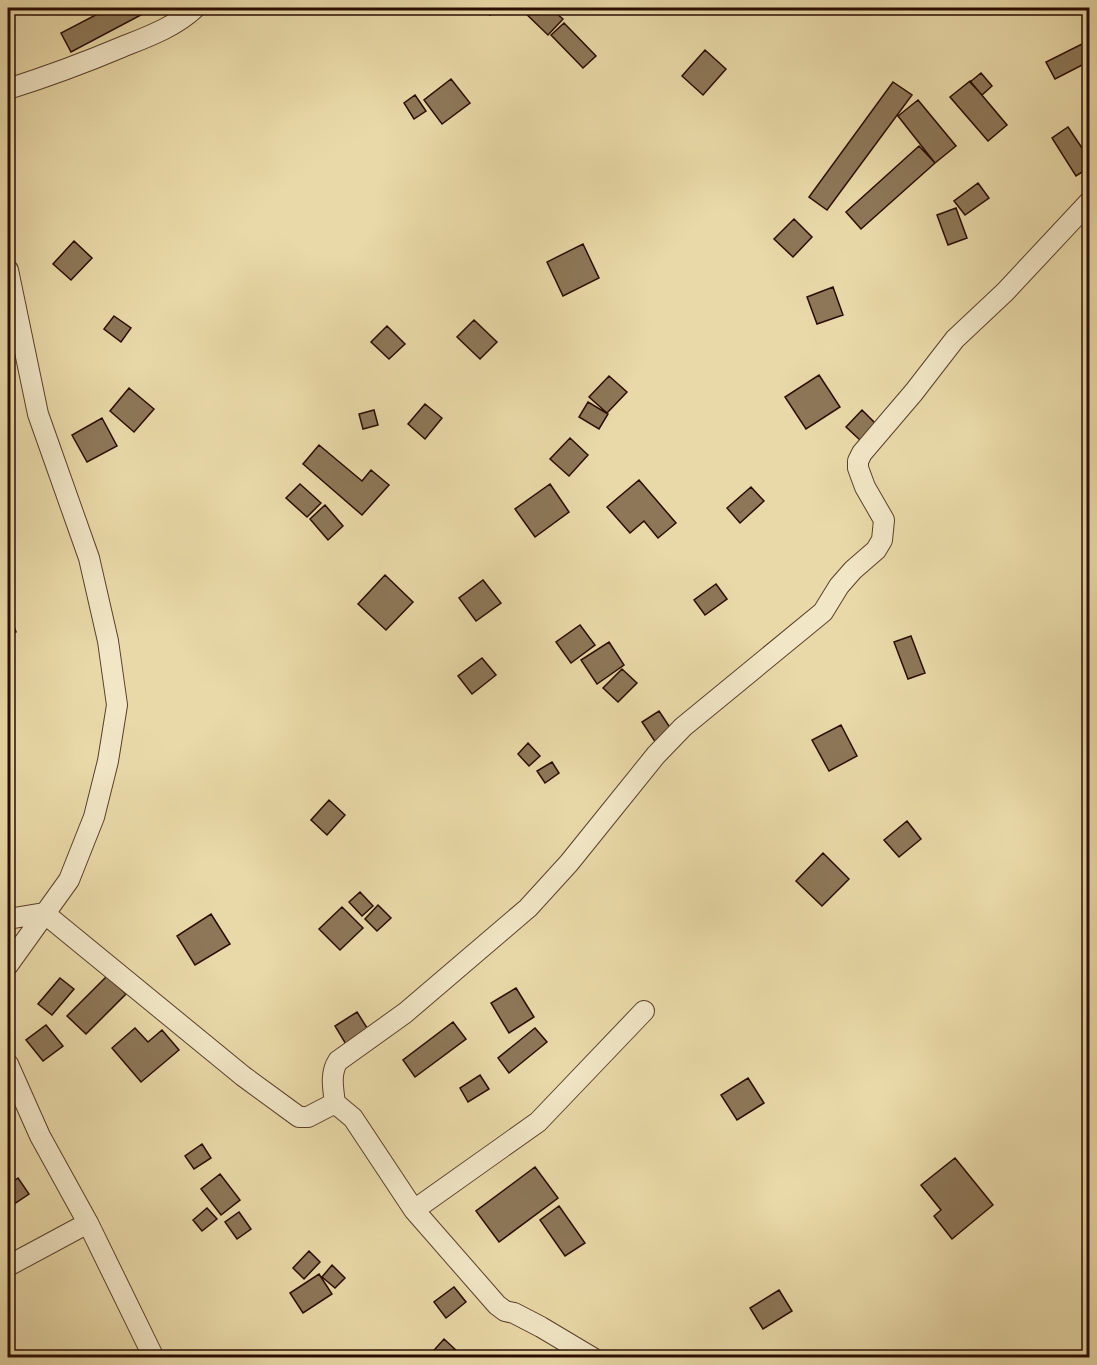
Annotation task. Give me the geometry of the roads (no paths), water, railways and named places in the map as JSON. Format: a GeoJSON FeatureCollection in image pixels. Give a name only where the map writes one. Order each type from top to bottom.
{"type":"FeatureCollection","features":[{"type":"Feature","properties":{"kind":"street"},"geometry":{"type":"LineString","coordinates":[[8,89],[93,59],[157,33],[187,16],[195,8]]}},
{"type":"Feature","properties":{"kind":"street"},"geometry":{"type":"LineString","coordinates":[[593,1358],[497,1305],[414,1210],[352,1118],[335,1103],[334,1067],[338,1061],[405,1013],[528,908],[569,863],[656,755],[683,727],[823,612],[839,586],[876,550],[882,540],[884,520],[862,478],[858,461],[862,453],[955,339],[1005,292],[1089,201]]}},
{"type":"Feature","properties":{"kind":"street"},"geometry":{"type":"LineString","coordinates":[[8,270],[38,414],[89,558],[108,641],[117,705],[108,761],[93,817],[69,880],[8,965]]}},
{"type":"Feature","properties":{"kind":"street"},"geometry":{"type":"LineString","coordinates":[[8,919],[44,913],[299,1118],[308,1117],[335,1103]]}},
{"type":"Feature","properties":{"kind":"street"},"geometry":{"type":"LineString","coordinates":[[414,1210],[538,1122],[644,1011]]}},
{"type":"Feature","properties":{"kind":"street"},"geometry":{"type":"LineString","coordinates":[[8,1064],[40,1136],[88,1223],[154,1358]]}},
{"type":"Feature","properties":{"kind":"street"},"geometry":{"type":"LineString","coordinates":[[8,1266],[88,1223]]}}]}
